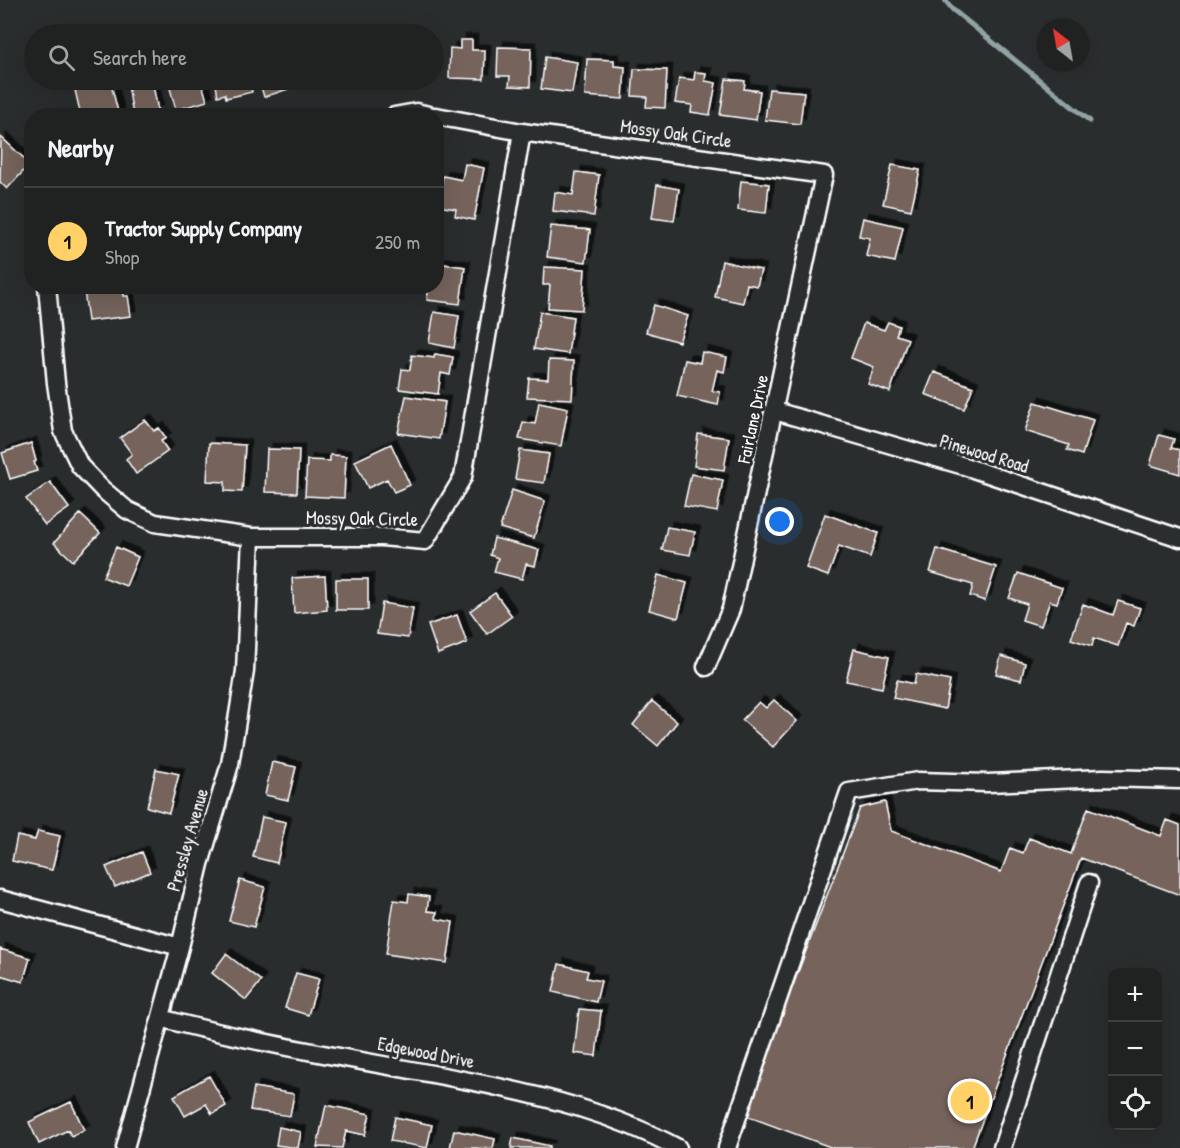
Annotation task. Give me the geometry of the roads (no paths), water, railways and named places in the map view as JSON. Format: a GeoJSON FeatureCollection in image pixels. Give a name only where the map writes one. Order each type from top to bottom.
{"type":"FeatureCollection","features":[{"type":"Feature","properties":{"kind":"street","name":"Mossy Oak Circle"},"geometry":{"type":"LineString","coordinates":[[444,118],[522,132],[824,175]]}},
{"type":"Feature","properties":{"kind":"street","name":"Mossy Oak Circle"},"geometry":{"type":"LineString","coordinates":[[48,294],[63,431],[80,466],[127,510],[155,523],[251,537],[382,537],[425,541],[463,477],[522,132]]}},
{"type":"Feature","properties":{"kind":"street","name":"Fairlane Drive"},"geometry":{"type":"LineString","coordinates":[[706,667],[732,609],[824,175]]}},
{"type":"Feature","properties":{"kind":"street","name":"Pinewood Road"},"geometry":{"type":"LineString","coordinates":[[775,411],[964,466],[1180,538]]}},
{"type":"Feature","properties":{"kind":"street","name":"Pressley Avenue"},"geometry":{"type":"LineString","coordinates":[[125,1148],[180,947],[200,864],[230,764],[245,671],[251,537]]}},
{"type":"Feature","properties":{"kind":"street"},"geometry":{"type":"LineString","coordinates":[[727,1148],[849,792],[918,781],[987,783],[1103,778],[1180,780]]}},
{"type":"Feature","properties":{"kind":"street"},"geometry":{"type":"LineString","coordinates":[[1002,1148],[1089,883]]}},
{"type":"Feature","properties":{"kind":"street"},"geometry":{"type":"LineString","coordinates":[[0,899],[180,947]]}},
{"type":"Feature","properties":{"kind":"street","name":"Edgewood Drive"},"geometry":{"type":"LineString","coordinates":[[161,1018],[189,1027],[316,1053],[524,1092],[600,1114],[678,1148]]}},
{"type":"Feature","properties":{"kind":"waterway"},"geometry":{"type":"LineString","coordinates":[[945,0],[952,9],[1090,121]]}},
{"type":"Feature","properties":{"kind":"place","name":"Tractor Supply Company"},"geometry":{"type":"Point","coordinates":[970,1101]}}]}
